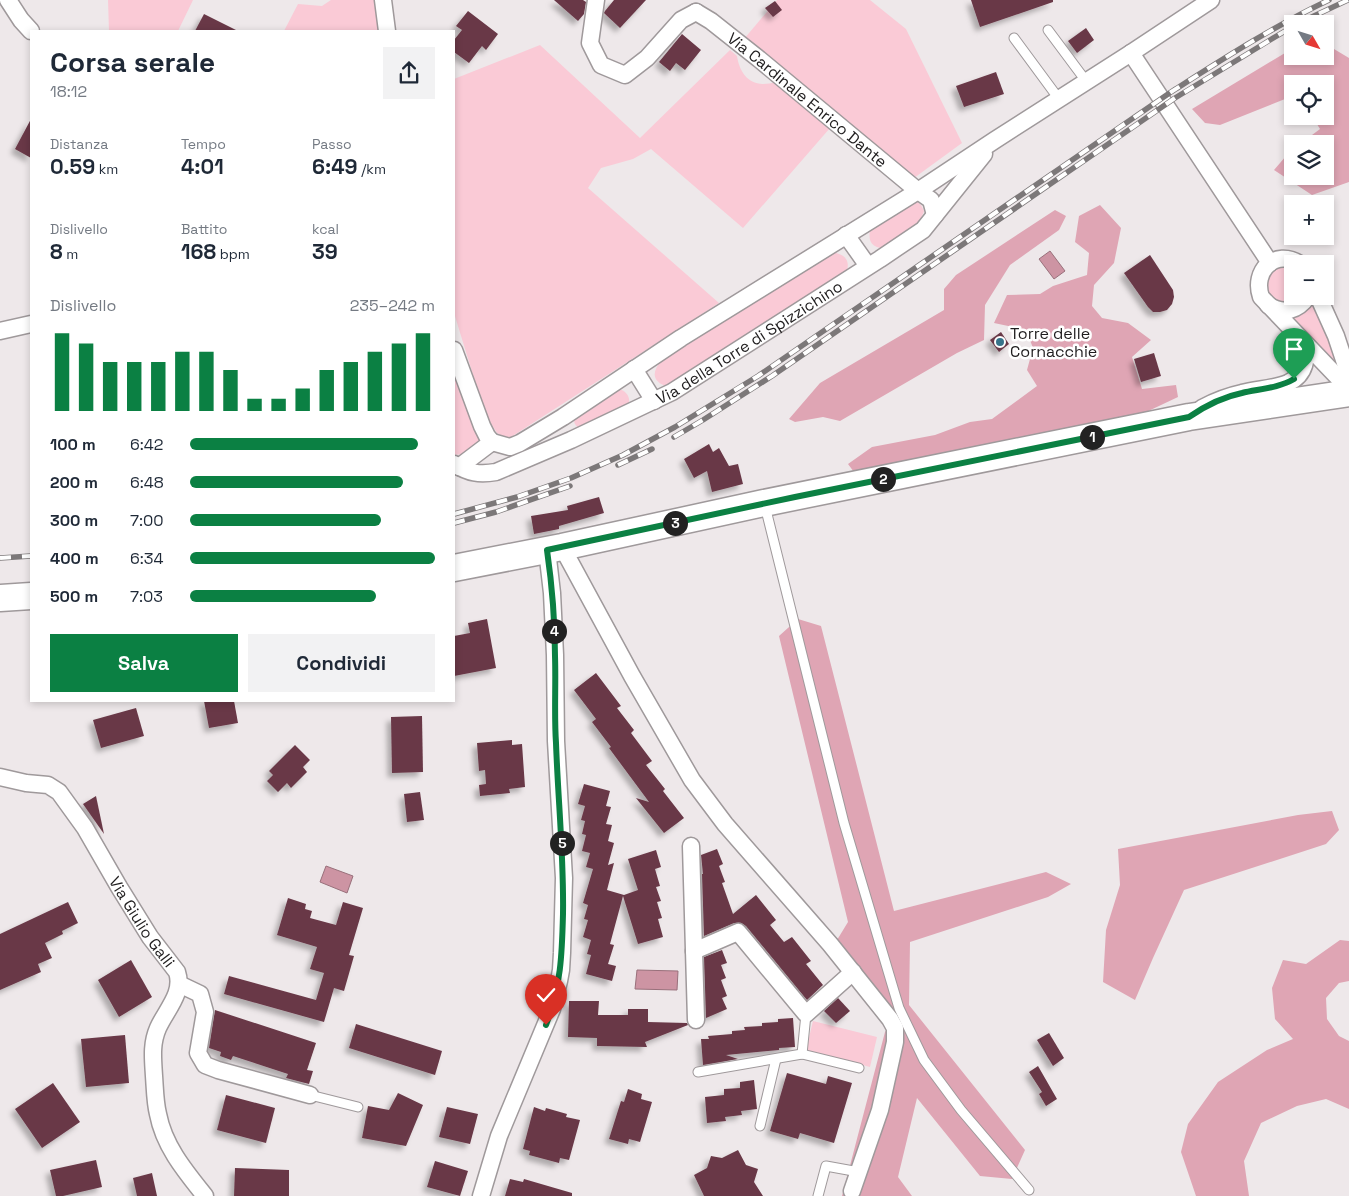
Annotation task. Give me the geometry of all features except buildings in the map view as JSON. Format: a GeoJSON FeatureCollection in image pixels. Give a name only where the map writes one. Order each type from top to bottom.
{"type":"FeatureCollection","features":[{"type":"Feature","properties":{"kind":"main road"},"geometry":{"type":"LineString","coordinates":[[455,568],[1189,417],[1349,391]]}},
{"type":"Feature","properties":{"kind":"main road"},"geometry":{"type":"LineString","coordinates":[[0,598],[30,596]]}},
{"type":"Feature","properties":{"kind":"street"},"geometry":{"type":"LineString","coordinates":[[8,0],[20,20],[31,30]]}},
{"type":"Feature","properties":{"kind":"street"},"geometry":{"type":"LineString","coordinates":[[383,0],[387,30]]}},
{"type":"Feature","properties":{"kind":"street"},"geometry":{"type":"LineString","coordinates":[[596,0],[590,43],[600,65],[625,75],[647,58],[695,6]]}},
{"type":"Feature","properties":{"kind":"street","name":"Via della Torre di Spizzichino"},"geometry":{"type":"LineString","coordinates":[[492,442],[510,447],[563,417],[680,338],[918,191],[1211,0]]}},
{"type":"Feature","properties":{"kind":"street","name":"Via Cardinale Enrico Dante"},"geometry":{"type":"LineString","coordinates":[[695,6],[931,200],[935,215]]}},
{"type":"Feature","properties":{"kind":"street"},"geometry":{"type":"LineString","coordinates":[[1131,53],[1270,263]]}},
{"type":"Feature","properties":{"kind":"street","name":"Via della Torre di Spizzichino"},"geometry":{"type":"LineString","coordinates":[[457,466],[474,473],[496,472],[571,440],[654,401],[691,380],[924,230],[995,140]]}},
{"type":"Feature","properties":{"kind":"street"},"geometry":{"type":"LineString","coordinates":[[846,235],[868,266]]}},
{"type":"Feature","properties":{"kind":"street"},"geometry":{"type":"LineString","coordinates":[[1284,258],[1278,259],[1264,268],[1258,282],[1261,297],[1349,391]]}},
{"type":"Feature","properties":{"kind":"street"},"geometry":{"type":"LineString","coordinates":[[1266,304],[1281,311],[1297,308],[1300,305]]}},
{"type":"Feature","properties":{"kind":"street"},"geometry":{"type":"LineString","coordinates":[[1322,305],[1336,336],[1349,375]]}},
{"type":"Feature","properties":{"kind":"street"},"geometry":{"type":"LineString","coordinates":[[0,331],[30,324]]}},
{"type":"Feature","properties":{"kind":"street"},"geometry":{"type":"LineString","coordinates":[[1189,417],[1223,398],[1242,392],[1280,385],[1294,379],[1303,369],[1306,358],[1304,347],[1297,335]]}},
{"type":"Feature","properties":{"kind":"street"},"geometry":{"type":"LineString","coordinates":[[1336,336],[1349,347]]}},
{"type":"Feature","properties":{"kind":"street"},"geometry":{"type":"LineString","coordinates":[[455,353],[482,426],[492,442],[457,466]]}},
{"type":"Feature","properties":{"kind":"street"},"geometry":{"type":"LineString","coordinates":[[634,370],[654,401]]}},
{"type":"Feature","properties":{"kind":"street"},"geometry":{"type":"LineString","coordinates":[[563,417],[571,440]]}},
{"type":"Feature","properties":{"kind":"street"},"geometry":{"type":"LineString","coordinates":[[555,548],[692,780],[725,824],[853,972],[890,1018],[895,1028],[895,1042],[880,1110],[852,1191]]}},
{"type":"Feature","properties":{"kind":"street"},"geometry":{"type":"LineString","coordinates":[[481,1196],[499,1136],[552,1009],[561,970],[564,878],[556,741],[552,593],[555,548]]}},
{"type":"Feature","properties":{"kind":"street","name":"Via Giulio Galli"},"geometry":{"type":"LineString","coordinates":[[0,777],[26,783],[48,785],[59,792],[80,822],[150,937],[177,972],[179,984],[176,997],[162,1020],[153,1042],[156,1106],[160,1124],[172,1152],[205,1196]]}},
{"type":"Feature","properties":{"kind":"street"},"geometry":{"type":"LineString","coordinates":[[691,846],[696,1020]]}},
{"type":"Feature","properties":{"kind":"street"},"geometry":{"type":"LineString","coordinates":[[694,951],[738,932],[806,1014],[853,972]]}},
{"type":"Feature","properties":{"kind":"street"},"geometry":{"type":"LineString","coordinates":[[179,984],[200,994],[205,1012],[198,1053],[205,1065],[310,1096]]}},
{"type":"Feature","properties":{"kind":"lane"},"geometry":{"type":"LineString","coordinates":[[1048,30],[1086,81]]}},
{"type":"Feature","properties":{"kind":"lane"},"geometry":{"type":"LineString","coordinates":[[1014,38],[1059,99]]}},
{"type":"Feature","properties":{"kind":"lane"},"geometry":{"type":"LineString","coordinates":[[764,503],[844,823],[899,1008],[924,1060],[961,1110],[1029,1190]]}},
{"type":"Feature","properties":{"kind":"lane"},"geometry":{"type":"LineString","coordinates":[[802,1054],[806,1014]]}},
{"type":"Feature","properties":{"kind":"lane"},"geometry":{"type":"LineString","coordinates":[[698,1072],[802,1054],[859,1068]]}},
{"type":"Feature","properties":{"kind":"lane"},"geometry":{"type":"LineString","coordinates":[[760,1126],[776,1059]]}},
{"type":"Feature","properties":{"kind":"lane"},"geometry":{"type":"LineString","coordinates":[[310,1096],[358,1107]]}},
{"type":"Feature","properties":{"kind":"lane"},"geometry":{"type":"LineString","coordinates":[[818,1196],[826,1166],[859,1172]]}},
{"type":"Feature","properties":{"kind":"shaded area"},"geometry":{"type":"Polygon","coordinates":[[[108,0],[193,0],[178,30],[109,30],[108,0]]]}},
{"type":"Feature","properties":{"kind":"shaded area"},"geometry":{"type":"Polygon","coordinates":[[[331,0],[378,0],[382,30],[285,30],[298,4],[322,6],[331,0]]]}},
{"type":"Feature","properties":{"kind":"shaded area"},"geometry":{"type":"Polygon","coordinates":[[[777,0],[870,0],[906,29],[962,143],[914,178],[744,39],[777,0]]]}},
{"type":"Feature","properties":{"kind":"shaded area"},"geometry":{"type":"Polygon","coordinates":[[[540,45],[640,138],[730,50],[737,56],[742,71],[748,79],[752,82],[765,84],[776,82],[830,128],[743,228],[651,149],[633,159],[601,168],[588,188],[719,303],[508,439],[497,433],[485,414],[455,316],[455,79],[540,45]]]}},
{"type":"Feature","properties":{"kind":"shaded area"},"geometry":{"type":"Polygon","coordinates":[[[1334,49],[1349,58],[1349,182],[1312,195],[1297,185],[1334,185],[1334,135],[1312,135],[1320,129],[1318,125],[1334,125],[1334,75],[1284,75],[1284,99],[1220,125],[1205,123],[1192,109],[1284,54],[1284,65],[1334,65],[1334,49]]]}},
{"type":"Feature","properties":{"kind":"shaded area"},"geometry":{"type":"Polygon","coordinates":[[[1284,158],[1284,177],[1274,170],[1284,158]]]}},
{"type":"Feature","properties":{"kind":"shaded area"},"geometry":{"type":"Polygon","coordinates":[[[916,201],[924,211],[919,224],[885,249],[872,244],[870,241],[870,229],[916,201]]]}},
{"type":"Feature","properties":{"kind":"shaded area"},"geometry":{"type":"Polygon","coordinates":[[[1100,205],[1121,228],[1114,263],[1094,285],[1092,306],[1102,318],[1128,323],[1151,340],[1132,357],[1142,389],[1176,385],[1178,397],[1142,414],[857,476],[848,464],[872,447],[935,435],[970,422],[992,419],[1037,386],[1027,370],[1033,348],[1028,335],[1013,327],[994,323],[1007,295],[1040,294],[1053,286],[1087,275],[1089,253],[1075,242],[1079,216],[1100,205]]]}},
{"type":"Feature","properties":{"kind":"shaded area"},"geometry":{"type":"Polygon","coordinates":[[[1055,210],[1066,216],[1059,230],[1010,265],[985,305],[984,340],[957,353],[840,421],[823,417],[795,422],[789,419],[820,383],[944,310],[944,289],[956,275],[1055,210]]]}},
{"type":"Feature","properties":{"kind":"shaded area"},"geometry":{"type":"Polygon","coordinates":[[[1050,251],[1065,271],[1054,279],[1039,259],[1050,251]]]}},
{"type":"Feature","properties":{"kind":"shaded area"},"geometry":{"type":"Polygon","coordinates":[[[832,252],[842,255],[847,261],[848,264],[844,278],[668,387],[656,379],[655,372],[662,360],[832,252]]]}},
{"type":"Feature","properties":{"kind":"shaded area"},"geometry":{"type":"Polygon","coordinates":[[[1284,266],[1284,304],[1276,302],[1269,296],[1267,282],[1270,273],[1274,269],[1284,266]]]}},
{"type":"Feature","properties":{"kind":"shaded area"},"geometry":{"type":"Polygon","coordinates":[[[1304,305],[1315,305],[1340,368],[1292,319],[1292,316],[1304,305]]]}},
{"type":"Feature","properties":{"kind":"shaded area"},"geometry":{"type":"Polygon","coordinates":[[[455,377],[479,435],[478,445],[464,454],[455,455],[455,377]]]}},
{"type":"Feature","properties":{"kind":"shaded area"},"geometry":{"type":"Polygon","coordinates":[[[619,389],[628,396],[628,407],[581,428],[576,425],[574,419],[619,389]]]}},
{"type":"Feature","properties":{"kind":"shaded area"},"geometry":{"type":"Polygon","coordinates":[[[798,619],[821,626],[894,911],[1046,872],[1071,884],[1048,897],[910,942],[909,1005],[1025,1150],[1012,1179],[980,1176],[917,1098],[898,1177],[912,1196],[842,1196],[885,1032],[897,1018],[837,940],[848,922],[779,636],[798,619]]]}},
{"type":"Feature","properties":{"kind":"shaded area"},"geometry":{"type":"Polygon","coordinates":[[[1332,811],[1339,830],[1326,844],[1184,890],[1135,1000],[1103,982],[1106,930],[1120,885],[1118,849],[1298,815],[1332,811]]]}},
{"type":"Feature","properties":{"kind":"shaded area"},"geometry":{"type":"Polygon","coordinates":[[[326,866],[353,876],[347,893],[320,882],[326,866]]]}},
{"type":"Feature","properties":{"kind":"shaded area"},"geometry":{"type":"Polygon","coordinates":[[[1340,940],[1349,941],[1349,981],[1339,983],[1326,998],[1327,1019],[1339,1036],[1349,1041],[1349,1109],[1326,1099],[1297,1106],[1261,1123],[1244,1161],[1249,1196],[1196,1196],[1181,1152],[1188,1124],[1218,1082],[1267,1050],[1293,1039],[1275,1019],[1272,988],[1283,960],[1306,964],[1340,940]]]}},
{"type":"Feature","properties":{"kind":"shaded area"},"geometry":{"type":"Polygon","coordinates":[[[637,970],[678,971],[677,990],[635,989],[637,970]]]}},
{"type":"Feature","properties":{"kind":"shaded area"},"geometry":{"type":"Polygon","coordinates":[[[813,1021],[877,1037],[870,1067],[806,1050],[813,1021]]]}},
{"type":"Feature","properties":{"kind":"railway"},"geometry":{"type":"LineString","coordinates":[[455,514],[517,497],[571,478],[623,455],[675,427],[758,376],[1171,92],[1229,55],[1329,0]]}},
{"type":"Feature","properties":{"kind":"railway"},"geometry":{"type":"LineString","coordinates":[[1316,15],[1348,0]]}},
{"type":"Feature","properties":{"kind":"railway"},"geometry":{"type":"LineString","coordinates":[[674,437],[772,376],[1175,98],[1284,32]]}},
{"type":"Feature","properties":{"kind":"railway"},"geometry":{"type":"LineString","coordinates":[[618,465],[652,449]]}},
{"type":"Feature","properties":{"kind":"railway"},"geometry":{"type":"LineString","coordinates":[[455,523],[496,512],[570,486]]}},
{"type":"Feature","properties":{"kind":"railway"},"geometry":{"type":"LineString","coordinates":[[0,558],[30,556]]}},
{"type":"Feature","properties":{"kind":"place","name":"Torre delle Cornacchie"},"geometry":{"type":"Point","coordinates":[1000,342]}},
{"type":"Feature","properties":{"kind":"route"},"geometry":{"type":"LineString","coordinates":[[546,1025],[552,1009],[561,970],[564,878],[556,741],[552,593],[547,550],[795,497],[1189,417],[1223,398],[1242,392],[1288,383],[1294,379]]}}]}
